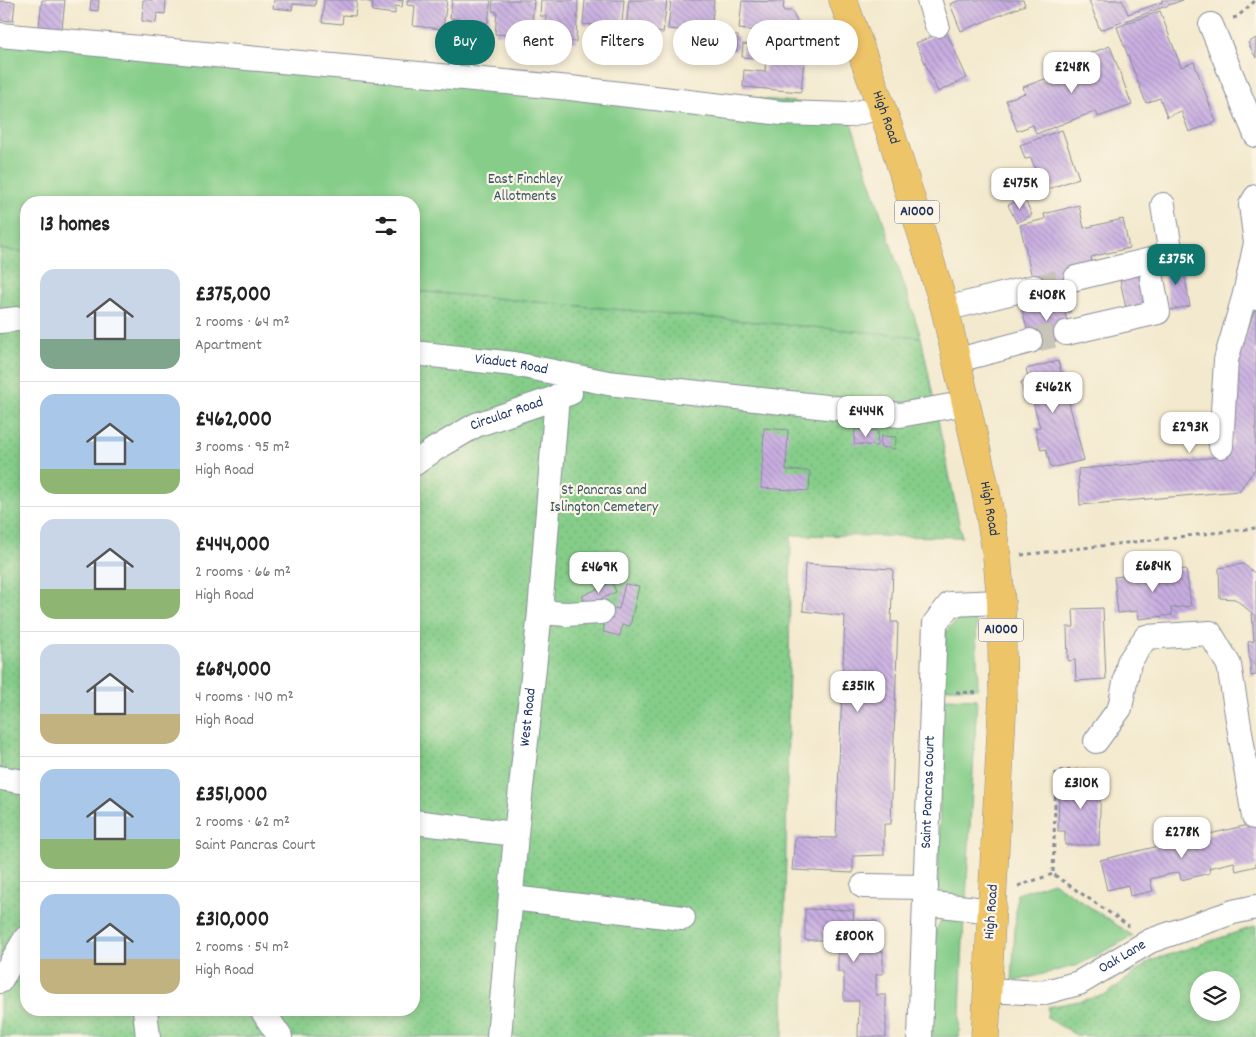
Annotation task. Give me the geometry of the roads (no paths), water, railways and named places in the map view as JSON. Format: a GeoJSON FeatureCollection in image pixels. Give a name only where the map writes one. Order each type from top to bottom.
{"type":"FeatureCollection","features":[{"type":"Feature","properties":{"kind":"main road","name":"High Road"},"geometry":{"type":"LineString","coordinates":[[843,0],[915,207],[945,309],[958,360],[975,449],[986,492],[996,557],[1000,602],[1003,695],[985,1037]]}},
{"type":"Feature","properties":{"kind":"street"},"geometry":{"type":"LineString","coordinates":[[929,0],[937,25]]}},
{"type":"Feature","properties":{"kind":"street"},"geometry":{"type":"LineString","coordinates":[[1211,25],[1256,135]]}},
{"type":"Feature","properties":{"kind":"street"},"geometry":{"type":"LineString","coordinates":[[0,35],[570,88],[782,112],[849,115],[881,107]]}},
{"type":"Feature","properties":{"kind":"street"},"geometry":{"type":"LineString","coordinates":[[1220,446],[1226,360],[1250,296],[1256,243],[1251,205],[1256,197]]}},
{"type":"Feature","properties":{"kind":"street"},"geometry":{"type":"LineString","coordinates":[[1076,278],[1172,254],[1163,205]]}},
{"type":"Feature","properties":{"kind":"street"},"geometry":{"type":"LineString","coordinates":[[1066,333],[1158,312],[1152,279]]}},
{"type":"Feature","properties":{"kind":"street"},"geometry":{"type":"LineString","coordinates":[[945,309],[1034,287]]}},
{"type":"Feature","properties":{"kind":"street"},"geometry":{"type":"LineString","coordinates":[[0,321],[20,319]]}},
{"type":"Feature","properties":{"kind":"street"},"geometry":{"type":"LineString","coordinates":[[958,360],[1030,341]]}},
{"type":"Feature","properties":{"kind":"street","name":"Viaduct Road"},"geometry":{"type":"LineString","coordinates":[[420,354],[514,364],[608,383],[900,415],[967,403]]}},
{"type":"Feature","properties":{"kind":"street","name":"Circular Road"},"geometry":{"type":"LineString","coordinates":[[420,460],[476,425],[557,396],[608,383]]}},
{"type":"Feature","properties":{"kind":"street","name":"West Road"},"geometry":{"type":"LineString","coordinates":[[499,1037],[516,834],[540,612],[557,396]]}},
{"type":"Feature","properties":{"kind":"street","name":"Saint Pancras Court"},"geometry":{"type":"LineString","coordinates":[[920,1037],[935,623],[950,604],[1000,602]]}},
{"type":"Feature","properties":{"kind":"street"},"geometry":{"type":"LineString","coordinates":[[540,612],[566,614],[601,612]]}},
{"type":"Feature","properties":{"kind":"street"},"geometry":{"type":"LineString","coordinates":[[1096,741],[1120,708],[1129,662],[1146,637],[1210,633],[1228,665],[1254,817],[1256,817]]}},
{"type":"Feature","properties":{"kind":"street"},"geometry":{"type":"LineString","coordinates":[[420,823],[516,834]]}},
{"type":"Feature","properties":{"kind":"street"},"geometry":{"type":"LineString","coordinates":[[863,886],[992,903]]}},
{"type":"Feature","properties":{"kind":"street"},"geometry":{"type":"LineString","coordinates":[[512,898],[683,918]]}},
{"type":"Feature","properties":{"kind":"street","name":"Oak Lane"},"geometry":{"type":"LineString","coordinates":[[987,990],[1042,993],[1079,983],[1150,941],[1233,912],[1256,907]]}},
{"type":"Feature","properties":{"kind":"street"},"geometry":{"type":"LineString","coordinates":[[0,981],[20,948]]}},
{"type":"Feature","properties":{"kind":"street"},"geometry":{"type":"LineString","coordinates":[[146,1016],[148,1037]]}},
{"type":"Feature","properties":{"kind":"street"},"geometry":{"type":"LineString","coordinates":[[266,1016],[280,1037]]}},
{"type":"Feature","properties":{"kind":"tunnel"},"geometry":{"type":"LineString","coordinates":[[1034,287],[1076,278]]}},
{"type":"Feature","properties":{"kind":"tunnel"},"geometry":{"type":"LineString","coordinates":[[1030,341],[1066,333]]}},
{"type":"Feature","properties":{"kind":"park label","name":"East Finchley Allotments"},"geometry":{"type":"Point","coordinates":[525,188]}},
{"type":"Feature","properties":{"kind":"park label","name":"St Pancras and Islington Cemetery"},"geometry":{"type":"Point","coordinates":[604,500]}}]}
